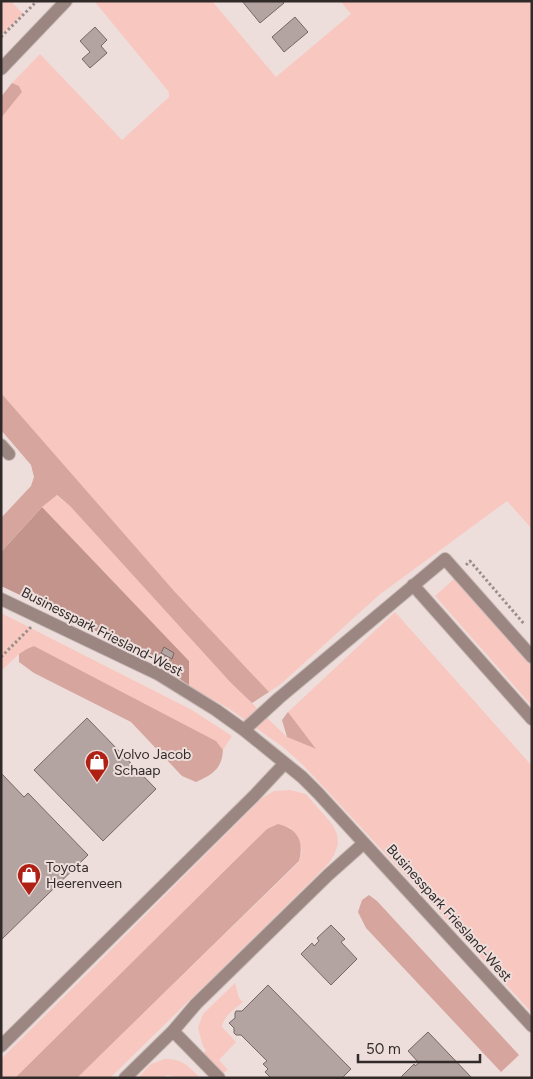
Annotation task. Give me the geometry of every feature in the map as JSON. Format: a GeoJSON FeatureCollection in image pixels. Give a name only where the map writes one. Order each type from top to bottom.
{"type":"FeatureCollection","features":[{"type":"Feature","properties":{"kind":"street"},"geometry":{"type":"LineString","coordinates":[[1,69],[66,1]]}},
{"type":"Feature","properties":{"kind":"street"},"geometry":{"type":"LineString","coordinates":[[244,730],[278,698],[445,558],[532,657]]}},
{"type":"Feature","properties":{"kind":"street"},"geometry":{"type":"LineString","coordinates":[[414,585],[532,718]]}},
{"type":"Feature","properties":{"kind":"street","name":"Businesspark Friesland-West"},"geometry":{"type":"LineString","coordinates":[[1,599],[158,674],[244,730],[318,793],[532,1026]]}},
{"type":"Feature","properties":{"kind":"street"},"geometry":{"type":"LineString","coordinates":[[1,1046],[285,763]]}},
{"type":"Feature","properties":{"kind":"street"},"geometry":{"type":"LineString","coordinates":[[125,1078],[174,1031],[196,1004],[364,842]]}},
{"type":"Feature","properties":{"kind":"street"},"geometry":{"type":"LineString","coordinates":[[174,1031],[219,1078]]}},
{"type":"Feature","properties":{"kind":"path"},"geometry":{"type":"LineString","coordinates":[[1,37],[37,1]]}},
{"type":"Feature","properties":{"kind":"path"},"geometry":{"type":"LineString","coordinates":[[1,657],[41,618]]}},
{"type":"Feature","properties":{"kind":"shaded area"},"geometry":{"type":"Polygon","coordinates":[[[1,1],[11,1],[23,14],[1,36],[1,1]]]}},
{"type":"Feature","properties":{"kind":"shaded area"},"geometry":{"type":"Polygon","coordinates":[[[96,1],[212,1],[276,77],[351,14],[340,1],[532,1],[532,529],[507,501],[379,595],[281,684],[269,692],[175,592],[1,393],[1,118],[22,92],[19,86],[12,83],[40,54],[122,140],[169,97],[169,92],[96,1]]]}},
{"type":"Feature","properties":{"kind":"shaded area"},"geometry":{"type":"Polygon","coordinates":[[[12,83],[19,86],[22,92],[1,118],[1,97],[12,83]]]}},
{"type":"Feature","properties":{"kind":"shaded area"},"geometry":{"type":"Polygon","coordinates":[[[1,393],[175,592],[269,692],[252,703],[231,683],[70,506],[57,495],[42,507],[1,552],[1,518],[31,486],[34,477],[31,465],[1,430],[1,393]]]}},
{"type":"Feature","properties":{"kind":"shaded area"},"geometry":{"type":"Polygon","coordinates":[[[56,495],[70,506],[231,683],[287,737],[315,749],[288,712],[395,612],[532,766],[532,1013],[303,765],[283,747],[228,708],[189,686],[189,661],[42,507],[56,495]]]}},
{"type":"Feature","properties":{"kind":"shaded area"},"geometry":{"type":"Polygon","coordinates":[[[42,507],[189,661],[189,686],[155,659],[1,586],[1,552],[42,507]]]}},
{"type":"Feature","properties":{"kind":"shaded area"},"geometry":{"type":"Polygon","coordinates":[[[455,578],[532,667],[532,706],[435,596],[455,578]]]}},
{"type":"Feature","properties":{"kind":"shaded area"},"geometry":{"type":"Polygon","coordinates":[[[1,613],[192,710],[232,736],[223,750],[216,741],[34,646],[19,654],[1,671],[1,613]]]}},
{"type":"Feature","properties":{"kind":"shaded area"},"geometry":{"type":"Polygon","coordinates":[[[34,646],[216,741],[223,750],[218,767],[207,777],[196,782],[182,776],[131,722],[34,673],[19,662],[19,654],[34,646]]]}},
{"type":"Feature","properties":{"kind":"shaded area"},"geometry":{"type":"Polygon","coordinates":[[[288,712],[316,749],[287,737],[282,720],[288,712]]]}},
{"type":"Feature","properties":{"kind":"shaded area"},"geometry":{"type":"Polygon","coordinates":[[[290,790],[306,794],[332,824],[337,834],[338,844],[329,863],[299,893],[110,1078],[77,1078],[299,862],[302,851],[298,836],[289,827],[267,829],[15,1078],[1,1078],[1,1059],[262,798],[274,791],[290,790]]]}},
{"type":"Feature","properties":{"kind":"shaded area"},"geometry":{"type":"Polygon","coordinates":[[[278,824],[291,829],[298,837],[301,848],[299,861],[77,1078],[15,1078],[267,829],[278,824]]]}},
{"type":"Feature","properties":{"kind":"shaded area"},"geometry":{"type":"Polygon","coordinates":[[[369,895],[377,901],[519,1055],[501,1072],[366,928],[358,912],[362,900],[369,895]]]}},
{"type":"Feature","properties":{"kind":"shaded area"},"geometry":{"type":"Polygon","coordinates":[[[235,983],[239,998],[243,1002],[230,1013],[223,1023],[222,1027],[236,1042],[219,1060],[228,1070],[223,1073],[202,1054],[206,1051],[198,1028],[203,1014],[235,983]]]}},
{"type":"Feature","properties":{"kind":"shaded area"},"geometry":{"type":"Polygon","coordinates":[[[165,1059],[180,1062],[189,1067],[200,1078],[178,1078],[168,1075],[160,1078],[138,1078],[151,1064],[165,1059]]]}},
{"type":"Feature","properties":{"kind":"building"},"geometry":{"type":"Polygon","coordinates":[[[242,1],[282,1],[284,3],[260,23],[242,1]]]}},
{"type":"Feature","properties":{"kind":"building"},"geometry":{"type":"Polygon","coordinates":[[[295,17],[308,32],[284,52],[272,37],[295,17]]]}},
{"type":"Feature","properties":{"kind":"building"},"geometry":{"type":"Polygon","coordinates":[[[95,27],[107,40],[101,46],[107,53],[90,68],[82,59],[90,52],[80,41],[95,27]]]}},
{"type":"Feature","properties":{"kind":"building"},"geometry":{"type":"Polygon","coordinates":[[[164,647],[174,653],[172,659],[161,653],[164,647]]]}},
{"type":"Feature","properties":{"kind":"building"},"geometry":{"type":"Polygon","coordinates":[[[87,718],[156,789],[103,841],[34,770],[87,718]]]}},
{"type":"Feature","properties":{"kind":"building"},"geometry":{"type":"Polygon","coordinates":[[[1,773],[24,797],[28,793],[88,855],[1,940],[1,773]]]}},
{"type":"Feature","properties":{"kind":"building"},"geometry":{"type":"Polygon","coordinates":[[[331,925],[345,939],[341,942],[357,959],[331,985],[301,954],[312,943],[314,946],[319,941],[317,938],[331,925]]]}},
{"type":"Feature","properties":{"kind":"building"},"geometry":{"type":"Polygon","coordinates":[[[268,985],[351,1069],[342,1078],[271,1078],[265,1072],[268,1069],[263,1064],[267,1061],[241,1035],[234,1033],[234,1028],[229,1023],[235,1018],[236,1011],[242,1011],[268,985]]]}},
{"type":"Feature","properties":{"kind":"building"},"geometry":{"type":"Polygon","coordinates":[[[428,1032],[472,1078],[400,1078],[414,1064],[415,1066],[419,1063],[408,1051],[428,1032]]]}},
{"type":"Feature","properties":{"kind":"place","name":"Volvo Jacob Schaap"},"geometry":{"type":"Point","coordinates":[97,783]}},
{"type":"Feature","properties":{"kind":"place","name":"Toyota Heerenveen"},"geometry":{"type":"Point","coordinates":[29,896]}}]}
